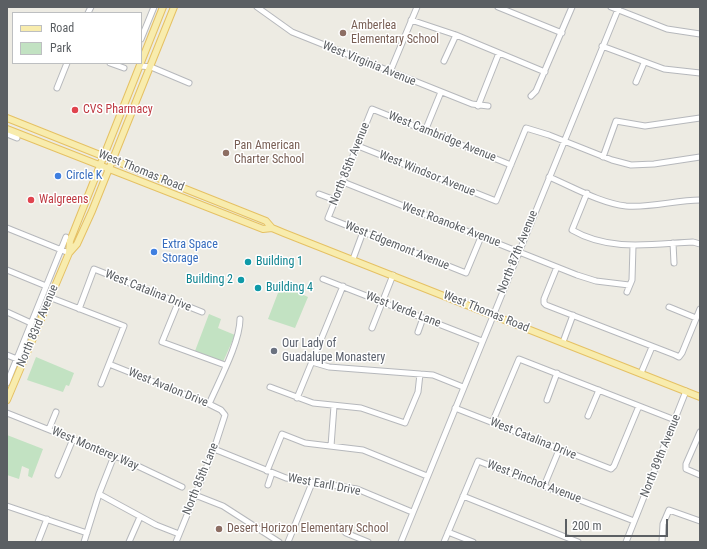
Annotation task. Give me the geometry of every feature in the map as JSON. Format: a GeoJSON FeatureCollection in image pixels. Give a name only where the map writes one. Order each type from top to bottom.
{"type":"FeatureCollection","features":[{"type":"Feature","properties":{"kind":"main road","name":"North 83rd Avenue"},"geometry":{"type":"LineString","coordinates":[[142,63],[164,7]]}},
{"type":"Feature","properties":{"kind":"main road","name":"North 83rd Avenue"},"geometry":{"type":"LineString","coordinates":[[7,400],[69,253],[77,244],[113,160],[174,7]]}},
{"type":"Feature","properties":{"kind":"main road","name":"North 83rd Avenue"},"geometry":{"type":"LineString","coordinates":[[69,253],[70,241],[141,66]]}},
{"type":"Feature","properties":{"kind":"main road","name":"West Thomas Road"},"geometry":{"type":"LineString","coordinates":[[7,118],[266,221],[272,228]]}},
{"type":"Feature","properties":{"kind":"main road","name":"West Thomas Road"},"geometry":{"type":"LineString","coordinates":[[7,129],[263,229],[272,228],[353,259],[700,397]]}},
{"type":"Feature","properties":{"kind":"main road"},"geometry":{"type":"LineString","coordinates":[[193,202],[196,193]]}},
{"type":"Feature","properties":{"kind":"street"},"geometry":{"type":"LineString","coordinates":[[142,37],[154,7]]}},
{"type":"Feature","properties":{"kind":"street","name":"West Virginia Avenue"},"geometry":{"type":"LineString","coordinates":[[258,7],[292,32],[478,106],[488,106]]}},
{"type":"Feature","properties":{"kind":"street"},"geometry":{"type":"LineString","coordinates":[[390,72],[417,7]]}},
{"type":"Feature","properties":{"kind":"street"},"geometry":{"type":"LineString","coordinates":[[498,7],[562,33]]}},
{"type":"Feature","properties":{"kind":"street"},"geometry":{"type":"LineString","coordinates":[[531,96],[536,92],[572,7]]}},
{"type":"Feature","properties":{"kind":"street"},"geometry":{"type":"LineString","coordinates":[[611,7],[618,8],[667,29],[700,34]]}},
{"type":"Feature","properties":{"kind":"street","name":"North 87th Avenue"},"geometry":{"type":"LineString","coordinates":[[401,542],[492,314],[618,8]]}},
{"type":"Feature","properties":{"kind":"street"},"geometry":{"type":"LineString","coordinates":[[411,20],[456,34],[545,72]]}},
{"type":"Feature","properties":{"kind":"street"},"geometry":{"type":"LineString","coordinates":[[444,61],[456,34]]}},
{"type":"Feature","properties":{"kind":"street"},"geometry":{"type":"LineString","coordinates":[[602,46],[644,63],[664,69],[700,73]]}},
{"type":"Feature","properties":{"kind":"street"},"geometry":{"type":"LineString","coordinates":[[478,106],[499,53]]}},
{"type":"Feature","properties":{"kind":"street"},"geometry":{"type":"LineString","coordinates":[[636,82],[644,63]]}},
{"type":"Feature","properties":{"kind":"street"},"geometry":{"type":"LineString","coordinates":[[57,88],[67,64]]}},
{"type":"Feature","properties":{"kind":"street"},"geometry":{"type":"LineString","coordinates":[[113,64],[124,68]]}},
{"type":"Feature","properties":{"kind":"street"},"geometry":{"type":"LineString","coordinates":[[141,66],[151,67],[189,83]]}},
{"type":"Feature","properties":{"kind":"street"},"geometry":{"type":"LineString","coordinates":[[425,131],[441,92]]}},
{"type":"Feature","properties":{"kind":"street","name":"West Cambridge Avenue"},"geometry":{"type":"LineString","coordinates":[[372,109],[511,165]]}},
{"type":"Feature","properties":{"kind":"street","name":"North 85th Avenue"},"geometry":{"type":"LineString","coordinates":[[328,218],[372,109]]}},
{"type":"Feature","properties":{"kind":"street"},"geometry":{"type":"LineString","coordinates":[[603,157],[616,121],[645,126],[700,118]]}},
{"type":"Feature","properties":{"kind":"street"},"geometry":{"type":"LineString","coordinates":[[511,165],[526,128],[564,140],[620,163],[640,165],[700,157]]}},
{"type":"Feature","properties":{"kind":"street"},"geometry":{"type":"LineString","coordinates":[[7,134],[17,138]]}},
{"type":"Feature","properties":{"kind":"street","name":"West Windsor Avenue"},"geometry":{"type":"LineString","coordinates":[[358,146],[496,201],[511,165]]}},
{"type":"Feature","properties":{"kind":"street"},"geometry":{"type":"LineString","coordinates":[[548,178],[608,202],[626,206],[645,206],[686,200],[700,200]]}},
{"type":"Feature","properties":{"kind":"street","name":"West Roanoke Avenue"},"geometry":{"type":"LineString","coordinates":[[343,182],[557,267],[596,281],[629,285]]}},
{"type":"Feature","properties":{"kind":"street"},"geometry":{"type":"LineString","coordinates":[[588,193],[572,230],[582,236],[600,241],[633,246],[693,242],[700,244]]}},
{"type":"Feature","properties":{"kind":"street"},"geometry":{"type":"LineString","coordinates":[[319,194],[336,200]]}},
{"type":"Feature","properties":{"kind":"street","name":"West Edgemont Avenue"},"geometry":{"type":"LineString","coordinates":[[328,218],[466,273],[481,237]]}},
{"type":"Feature","properties":{"kind":"street"},"geometry":{"type":"LineString","coordinates":[[7,228],[69,253]]}},
{"type":"Feature","properties":{"kind":"street"},"geometry":{"type":"LineString","coordinates":[[353,259],[363,232]]}},
{"type":"Feature","properties":{"kind":"street","name":"North 83rd Avenue"},"geometry":{"type":"LineString","coordinates":[[7,383],[66,237]]}},
{"type":"Feature","properties":{"kind":"street"},"geometry":{"type":"LineString","coordinates":[[673,243],[674,263]]}},
{"type":"Feature","properties":{"kind":"street"},"geometry":{"type":"LineString","coordinates":[[627,292],[632,280],[633,246]]}},
{"type":"Feature","properties":{"kind":"street"},"geometry":{"type":"LineString","coordinates":[[557,267],[544,303],[679,357],[700,309]]}},
{"type":"Feature","properties":{"kind":"street","name":"West Catalina Drive"},"geometry":{"type":"LineString","coordinates":[[79,309],[94,269],[202,312]]}},
{"type":"Feature","properties":{"kind":"street"},"geometry":{"type":"LineString","coordinates":[[7,270],[46,286]]}},
{"type":"Feature","properties":{"kind":"street"},"geometry":{"type":"LineString","coordinates":[[372,328],[393,275]]}},
{"type":"Feature","properties":{"kind":"street","name":"West Verde Lane"},"geometry":{"type":"LineString","coordinates":[[323,279],[482,341]]}},
{"type":"Feature","properties":{"kind":"street"},"geometry":{"type":"LineString","coordinates":[[297,398],[343,286]]}},
{"type":"Feature","properties":{"kind":"street"},"geometry":{"type":"LineString","coordinates":[[50,297],[124,326],[100,384]]}},
{"type":"Feature","properties":{"kind":"street"},"geometry":{"type":"LineString","coordinates":[[178,303],[162,342],[225,365]]}},
{"type":"Feature","properties":{"kind":"street"},"geometry":{"type":"LineString","coordinates":[[669,307],[696,318]]}},
{"type":"Feature","properties":{"kind":"street"},"geometry":{"type":"LineString","coordinates":[[7,312],[31,323]]}},
{"type":"Feature","properties":{"kind":"street"},"geometry":{"type":"LineString","coordinates":[[563,342],[573,315]]}},
{"type":"Feature","properties":{"kind":"street"},"geometry":{"type":"LineString","coordinates":[[418,332],[423,318]]}},
{"type":"Feature","properties":{"kind":"street"},"geometry":{"type":"LineString","coordinates":[[209,404],[240,327],[240,319]]}},
{"type":"Feature","properties":{"kind":"street"},"geometry":{"type":"LineString","coordinates":[[641,373],[652,346]]}},
{"type":"Feature","properties":{"kind":"street"},"geometry":{"type":"LineString","coordinates":[[7,355],[17,359]]}},
{"type":"Feature","properties":{"kind":"street"},"geometry":{"type":"LineString","coordinates":[[492,423],[519,359],[675,420]]}},
{"type":"Feature","properties":{"kind":"street"},"geometry":{"type":"LineString","coordinates":[[312,362],[330,367],[420,374],[438,377],[463,387]]}},
{"type":"Feature","properties":{"kind":"street","name":"West Avalon Drive"},"geometry":{"type":"LineString","coordinates":[[108,364],[209,404],[221,410],[225,415]]}},
{"type":"Feature","properties":{"kind":"street"},"geometry":{"type":"LineString","coordinates":[[547,400],[557,373]]}},
{"type":"Feature","properties":{"kind":"street"},"geometry":{"type":"LineString","coordinates":[[270,387],[313,403],[372,411],[404,423],[418,392],[420,374]]}},
{"type":"Feature","properties":{"kind":"street"},"geometry":{"type":"LineString","coordinates":[[588,416],[599,390]]}},
{"type":"Feature","properties":{"kind":"street","name":"North 89th Avenue"},"geometry":{"type":"LineString","coordinates":[[626,542],[686,391]]}},
{"type":"Feature","properties":{"kind":"street"},"geometry":{"type":"LineString","coordinates":[[331,446],[334,406]]}},
{"type":"Feature","properties":{"kind":"street","name":"West Catalina Drive"},"geometry":{"type":"LineString","coordinates":[[455,408],[559,450],[611,469],[614,466],[638,406]]}},
{"type":"Feature","properties":{"kind":"street"},"geometry":{"type":"LineString","coordinates":[[49,429],[56,412]]}},
{"type":"Feature","properties":{"kind":"street","name":"West Monterey Way"},"geometry":{"type":"LineString","coordinates":[[7,413],[114,456],[182,487]]}},
{"type":"Feature","properties":{"kind":"street","name":"North 85th Lane"},"geometry":{"type":"LineString","coordinates":[[176,542],[214,449],[225,415]]}},
{"type":"Feature","properties":{"kind":"street"},"geometry":{"type":"LineString","coordinates":[[700,432],[686,464],[686,469],[700,475]]}},
{"type":"Feature","properties":{"kind":"street"},"geometry":{"type":"LineString","coordinates":[[268,485],[270,472],[282,434],[305,442],[363,450],[427,476]]}},
{"type":"Feature","properties":{"kind":"street"},"geometry":{"type":"LineString","coordinates":[[58,475],[73,439]]}},
{"type":"Feature","properties":{"kind":"street","name":"West Earll Drive"},"geometry":{"type":"LineString","coordinates":[[214,449],[292,480],[357,489],[412,512]]}},
{"type":"Feature","properties":{"kind":"street"},"geometry":{"type":"LineString","coordinates":[[544,486],[559,450]]}},
{"type":"Feature","properties":{"kind":"street"},"geometry":{"type":"LineString","coordinates":[[84,542],[99,494],[114,456]]}},
{"type":"Feature","properties":{"kind":"street","name":"West Pinchot Avenue"},"geometry":{"type":"LineString","coordinates":[[463,496],[478,461],[634,521]]}},
{"type":"Feature","properties":{"kind":"street"},"geometry":{"type":"LineString","coordinates":[[288,542],[312,483]]}},
{"type":"Feature","properties":{"kind":"street"},"geometry":{"type":"LineString","coordinates":[[99,494],[140,517],[179,534]]}},
{"type":"Feature","properties":{"kind":"street"},"geometry":{"type":"LineString","coordinates":[[195,495],[223,506],[279,542]]}},
{"type":"Feature","properties":{"kind":"street"},"geometry":{"type":"LineString","coordinates":[[444,542],[463,496],[578,542]]}},
{"type":"Feature","properties":{"kind":"street"},"geometry":{"type":"LineString","coordinates":[[7,506],[87,533]]}},
{"type":"Feature","properties":{"kind":"street"},"geometry":{"type":"LineString","coordinates":[[662,542],[663,524],[670,510],[700,521]]}},
{"type":"Feature","properties":{"kind":"street"},"geometry":{"type":"LineString","coordinates":[[129,542],[140,517]]}},
{"type":"Feature","properties":{"kind":"street"},"geometry":{"type":"LineString","coordinates":[[38,542],[47,519]]}},
{"type":"Feature","properties":{"kind":"street"},"geometry":{"type":"LineString","coordinates":[[340,527],[346,533],[368,542]]}},
{"type":"Feature","properties":{"kind":"street"},"geometry":{"type":"LineString","coordinates":[[448,532],[473,542]]}},
{"type":"Feature","properties":{"kind":"green space"},"geometry":{"type":"Polygon","coordinates":[[[281,285],[308,297],[295,328],[268,319],[281,285]]]}},
{"type":"Feature","properties":{"kind":"green space"},"geometry":{"type":"Polygon","coordinates":[[[209,314],[221,319],[218,328],[235,335],[223,362],[195,351],[209,314]]]}},
{"type":"Feature","properties":{"kind":"green space"},"geometry":{"type":"Polygon","coordinates":[[[36,357],[74,373],[69,386],[66,385],[63,392],[27,380],[36,357]]]}},
{"type":"Feature","properties":{"kind":"green space"},"geometry":{"type":"Polygon","coordinates":[[[7,435],[43,449],[32,478],[28,476],[29,469],[22,466],[19,479],[7,475],[7,435]]]}},
{"type":"Feature","properties":{"kind":"place","name":"Amberlea Elementary School"},"geometry":{"type":"Point","coordinates":[343,33]}},
{"type":"Feature","properties":{"kind":"place","name":"CVS Pharmacy"},"geometry":{"type":"Point","coordinates":[75,110]}},
{"type":"Feature","properties":{"kind":"place","name":"Pan American Charter School"},"geometry":{"type":"Point","coordinates":[226,153]}},
{"type":"Feature","properties":{"kind":"place","name":"Circle K"},"geometry":{"type":"Point","coordinates":[58,176]}},
{"type":"Feature","properties":{"kind":"place","name":"Walgreens"},"geometry":{"type":"Point","coordinates":[31,200]}},
{"type":"Feature","properties":{"kind":"place","name":"Extra Space Storage"},"geometry":{"type":"Point","coordinates":[154,252]}},
{"type":"Feature","properties":{"kind":"place","name":"Building 1"},"geometry":{"type":"Point","coordinates":[248,262]}},
{"type":"Feature","properties":{"kind":"place","name":"Building 2"},"geometry":{"type":"Point","coordinates":[241,280]}},
{"type":"Feature","properties":{"kind":"place","name":"Building 4"},"geometry":{"type":"Point","coordinates":[258,288]}},
{"type":"Feature","properties":{"kind":"place","name":"Our Lady of Guadalupe Monastery"},"geometry":{"type":"Point","coordinates":[274,351]}},
{"type":"Feature","properties":{"kind":"place","name":"Desert Horizon Elementary School"},"geometry":{"type":"Point","coordinates":[219,529]}}]}
